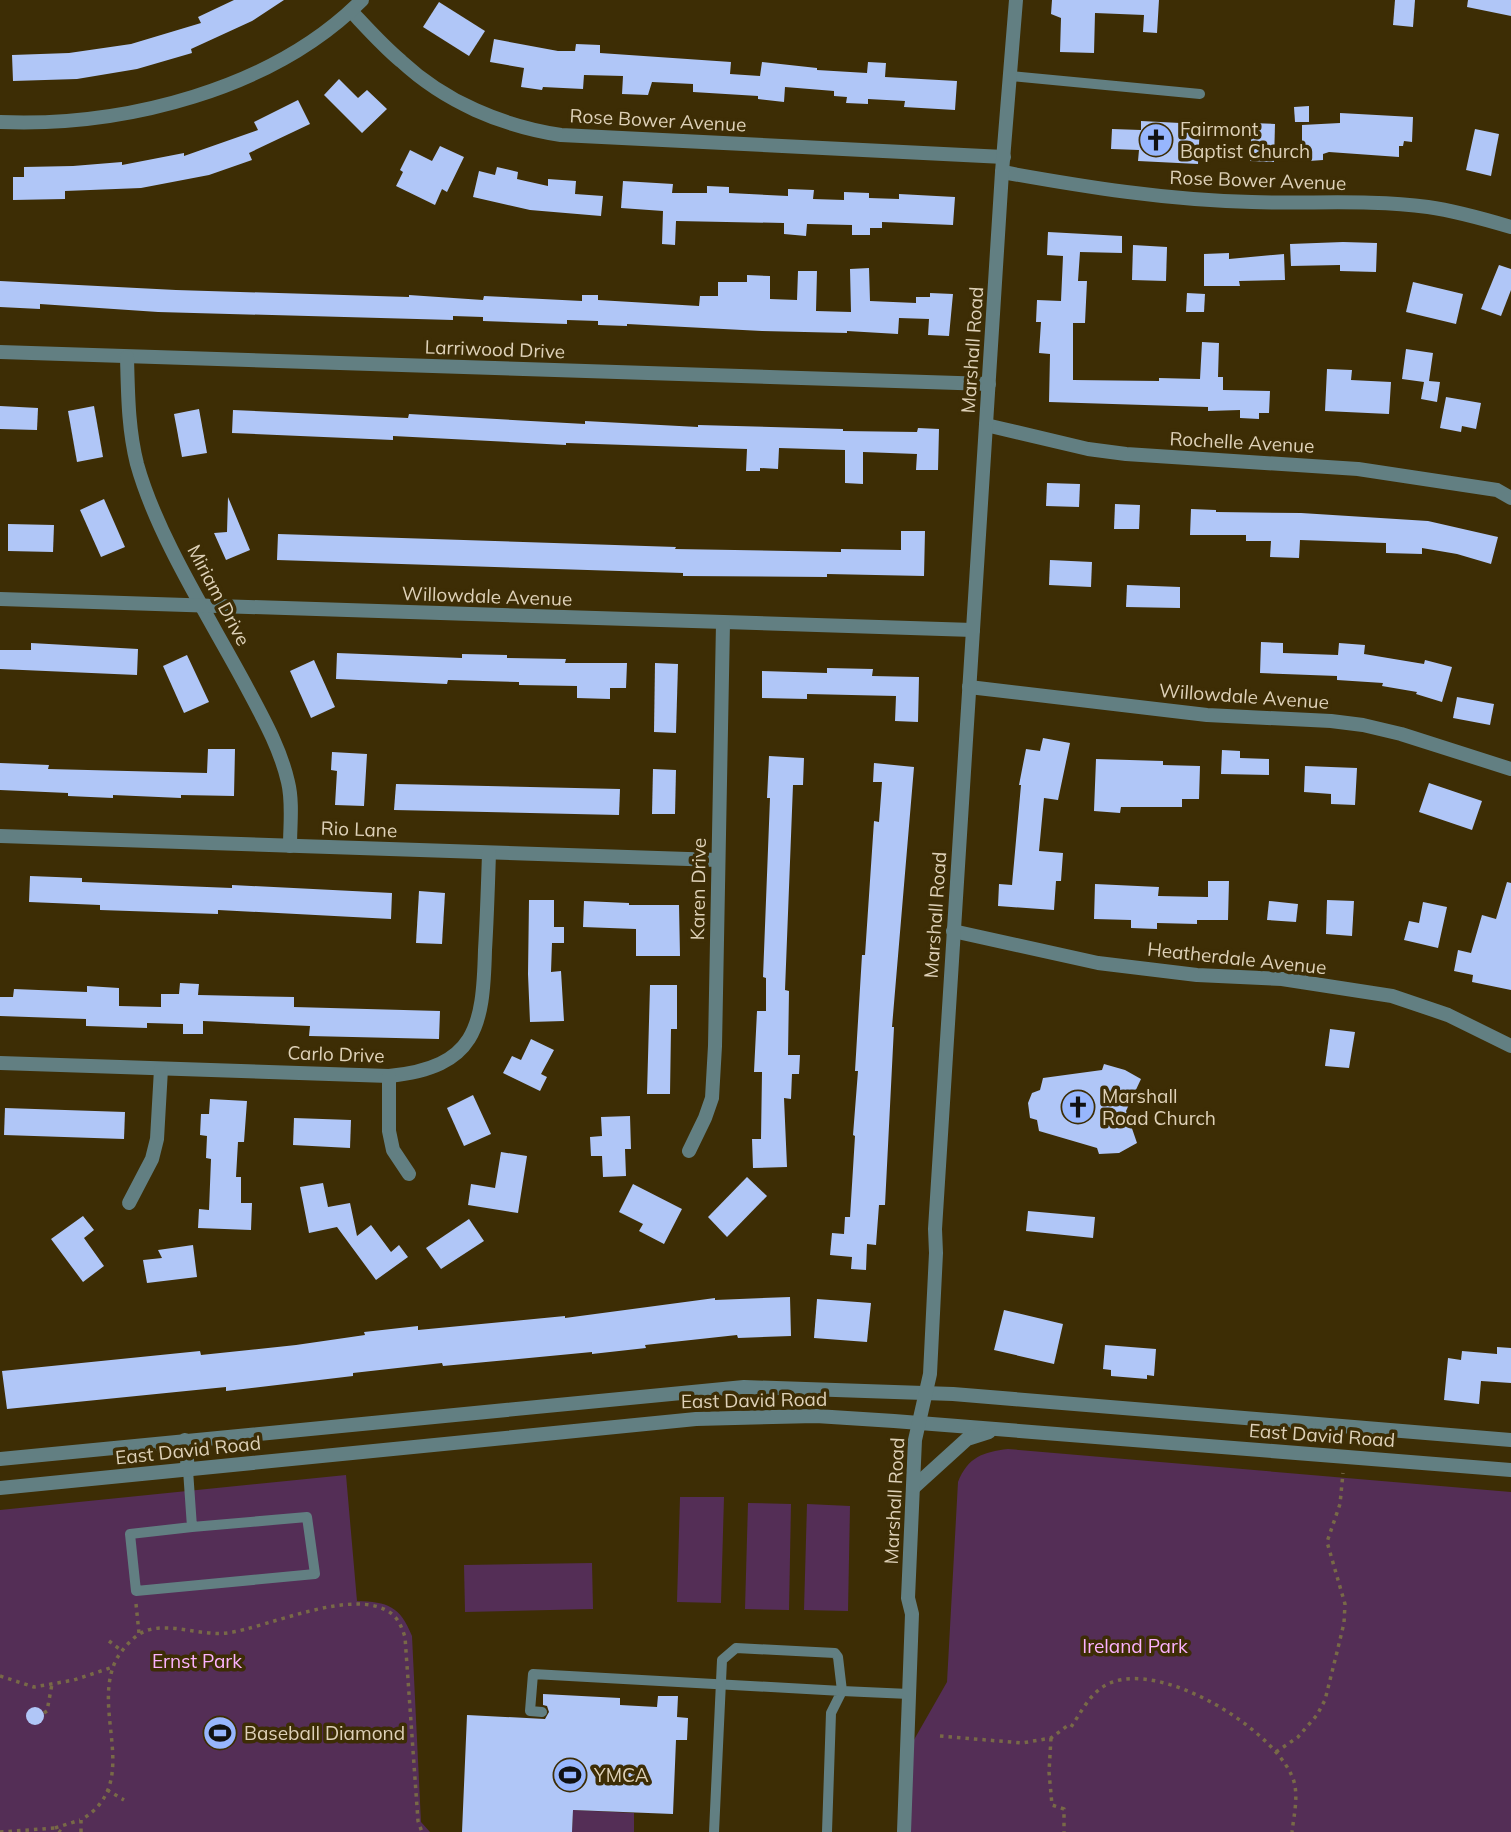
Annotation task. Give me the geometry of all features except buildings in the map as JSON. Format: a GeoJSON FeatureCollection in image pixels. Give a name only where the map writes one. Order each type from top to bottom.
{"type":"FeatureCollection","features":[{"type":"Feature","properties":{"kind":"street"},"geometry":{"type":"LineString","coordinates":[[0,122],[54,123],[102,118],[147,110],[191,97],[279,60],[316,37],[362,0]]}},
{"type":"Feature","properties":{"kind":"street","name":"Marshall Road"},"geometry":{"type":"LineString","coordinates":[[904,1832],[912,1614],[908,1598],[915,1440],[930,1360],[953,931],[1016,0]]}},
{"type":"Feature","properties":{"kind":"street","name":"Rose Bower Avenue"},"geometry":{"type":"LineString","coordinates":[[351,11],[401,62],[430,85],[501,121],[533,131],[1003,165],[1105,190],[1175,199],[1371,203],[1428,207],[1511,227]]}},
{"type":"Feature","properties":{"kind":"street","name":"Larriwood Drive"},"geometry":{"type":"LineString","coordinates":[[0,352],[989,384]]}},
{"type":"Feature","properties":{"kind":"street","name":"Miriam Drive"},"geometry":{"type":"LineString","coordinates":[[127,357],[130,428],[137,464],[152,505],[284,763],[289,785],[290,846]]}},
{"type":"Feature","properties":{"kind":"street","name":"Rochelle Avenue"},"geometry":{"type":"LineString","coordinates":[[986,425],[1088,449],[1126,454],[1358,469],[1504,489],[1511,498]]}},
{"type":"Feature","properties":{"kind":"street","name":"Willowdale Avenue"},"geometry":{"type":"LineString","coordinates":[[0,599],[973,630]]}},
{"type":"Feature","properties":{"kind":"street","name":"Karen Drive"},"geometry":{"type":"LineString","coordinates":[[689,1151],[712,1098],[723,623]]}},
{"type":"Feature","properties":{"kind":"street","name":"Willowdale Avenue"},"geometry":{"type":"LineString","coordinates":[[969,687],[1207,715],[1363,725],[1401,734],[1511,769]]}},
{"type":"Feature","properties":{"kind":"street","name":"Rio Lane"},"geometry":{"type":"LineString","coordinates":[[0,836],[718,860]]}},
{"type":"Feature","properties":{"kind":"street","name":"Carlo Drive"},"geometry":{"type":"LineString","coordinates":[[0,1063],[389,1076],[416,1073],[439,1065],[456,1054],[470,1039],[484,998],[489,853]]}},
{"type":"Feature","properties":{"kind":"street","name":"Heatherdale Avenue"},"geometry":{"type":"LineString","coordinates":[[953,931],[1098,963],[1197,975],[1282,979],[1392,996],[1448,1015],[1511,1046]]}},
{"type":"Feature","properties":{"kind":"street"},"geometry":{"type":"LineString","coordinates":[[129,1202],[152,1159],[158,1139],[161,1069]]}},
{"type":"Feature","properties":{"kind":"street"},"geometry":{"type":"LineString","coordinates":[[389,1076],[389,1131],[393,1150],[409,1174]]}},
{"type":"Feature","properties":{"kind":"street","name":"East David Road"},"geometry":{"type":"LineString","coordinates":[[0,1459],[695,1390],[793,1387],[925,1393],[1511,1440]]}},
{"type":"Feature","properties":{"kind":"street","name":"East David Road"},"geometry":{"type":"LineString","coordinates":[[0,1488],[696,1419],[816,1416],[1511,1470]]}},
{"type":"Feature","properties":{"kind":"street"},"geometry":{"type":"LineString","coordinates":[[913,1488],[967,1439],[1000,1429]]}},
{"type":"Feature","properties":{"kind":"street"},"geometry":{"type":"LineString","coordinates":[[185,1440],[188,1470]]}},
{"type":"Feature","properties":{"kind":"lane"},"geometry":{"type":"LineString","coordinates":[[1010,76],[1200,94]]}},
{"type":"Feature","properties":{"kind":"lane"},"geometry":{"type":"LineString","coordinates":[[188,1470],[192,1527]]}},
{"type":"Feature","properties":{"kind":"lane"},"geometry":{"type":"LineString","coordinates":[[307,1517],[314,1574],[136,1591],[130,1534],[192,1527],[307,1517]]}},
{"type":"Feature","properties":{"kind":"lane"},"geometry":{"type":"LineString","coordinates":[[714,1832],[722,1660],[736,1648],[835,1653],[838,1657],[842,1691],[831,1713],[827,1832]]}},
{"type":"Feature","properties":{"kind":"lane"},"geometry":{"type":"LineString","coordinates":[[542,1712],[530,1711],[533,1674],[908,1694]]}},
{"type":"Feature","properties":{"kind":"path"},"geometry":{"type":"LineString","coordinates":[[1276,1752],[1298,1737],[1317,1715],[1325,1700],[1344,1623],[1345,1604],[1327,1542],[1340,1504],[1343,1473]]}},
{"type":"Feature","properties":{"kind":"path"},"geometry":{"type":"LineString","coordinates":[[136,1591],[139,1633]]}},
{"type":"Feature","properties":{"kind":"path"},"geometry":{"type":"LineString","coordinates":[[1,1832],[55,1828],[81,1820],[90,1814],[107,1790],[115,1766],[107,1703],[114,1667],[122,1651],[139,1633],[150,1629],[167,1629],[226,1633],[301,1612],[356,1605],[375,1606],[394,1616],[405,1637],[418,1821],[422,1832]]}},
{"type":"Feature","properties":{"kind":"path"},"geometry":{"type":"LineString","coordinates":[[109,1641],[122,1651]]}},
{"type":"Feature","properties":{"kind":"path"},"geometry":{"type":"LineString","coordinates":[[0,1676],[34,1687],[74,1680],[114,1667]]}},
{"type":"Feature","properties":{"kind":"path"},"geometry":{"type":"LineString","coordinates":[[940,1736],[1022,1743],[1051,1738],[1068,1726],[1071,1727],[1093,1694],[1106,1685],[1118,1680],[1160,1682],[1203,1699],[1242,1722],[1276,1752],[1292,1774],[1295,1786],[1292,1832]]}},
{"type":"Feature","properties":{"kind":"path"},"geometry":{"type":"LineString","coordinates":[[44,1713],[47,1711],[52,1684]]}},
{"type":"Feature","properties":{"kind":"path"},"geometry":{"type":"LineString","coordinates":[[1051,1738],[1049,1772],[1052,1805],[1065,1810],[1064,1832]]}},
{"type":"Feature","properties":{"kind":"path"},"geometry":{"type":"LineString","coordinates":[[107,1790],[124,1800]]}},
{"type":"Feature","properties":{"kind":"path"},"geometry":{"type":"LineString","coordinates":[[81,1820],[81,1832]]}},
{"type":"Feature","properties":{"kind":"path"},"geometry":{"type":"LineString","coordinates":[[55,1828],[61,1832]]}},
{"type":"Feature","properties":{"kind":"green space","name":"Ireland Park"},"geometry":{"type":"Polygon","coordinates":[[[1008,1449],[1511,1492],[1511,1832],[904,1832],[907,1752],[947,1682],[958,1482],[977,1457],[1008,1449]]]}},
{"type":"Feature","properties":{"kind":"green space","name":"Ernst Park"},"geometry":{"type":"Polygon","coordinates":[[[346,1475],[357,1601],[392,1608],[403,1618],[412,1636],[421,1822],[430,1832],[0,1832],[0,1510],[346,1475]]]}},
{"type":"Feature","properties":{"kind":"green space"},"geometry":{"type":"Polygon","coordinates":[[[680,1497],[724,1497],[721,1603],[677,1602],[680,1497]]]}},
{"type":"Feature","properties":{"kind":"green space"},"geometry":{"type":"Polygon","coordinates":[[[748,1503],[791,1504],[789,1610],[745,1609],[748,1503]]]}},
{"type":"Feature","properties":{"kind":"green space"},"geometry":{"type":"Polygon","coordinates":[[[807,1504],[850,1506],[848,1611],[804,1610],[807,1504]]]}},
{"type":"Feature","properties":{"kind":"green space"},"geometry":{"type":"Polygon","coordinates":[[[592,1563],[593,1609],[465,1612],[464,1565],[592,1563]]]}},
{"type":"Feature","properties":{"kind":"green space"},"geometry":{"type":"Polygon","coordinates":[[[573,1810],[634,1813],[634,1832],[572,1832],[573,1810]]]}},
{"type":"Feature","properties":{"kind":"place","name":"Fairmont Baptist Church"},"geometry":{"type":"Point","coordinates":[1156,140]}},
{"type":"Feature","properties":{"kind":"place","name":"Marshall Road Church"},"geometry":{"type":"Point","coordinates":[1078,1107]}},
{"type":"Feature","properties":{"kind":"place","name":"Baseball Diamond"},"geometry":{"type":"Point","coordinates":[220,1733]}},
{"type":"Feature","properties":{"kind":"place","name":"YMCA"},"geometry":{"type":"Point","coordinates":[570,1775]}}]}
